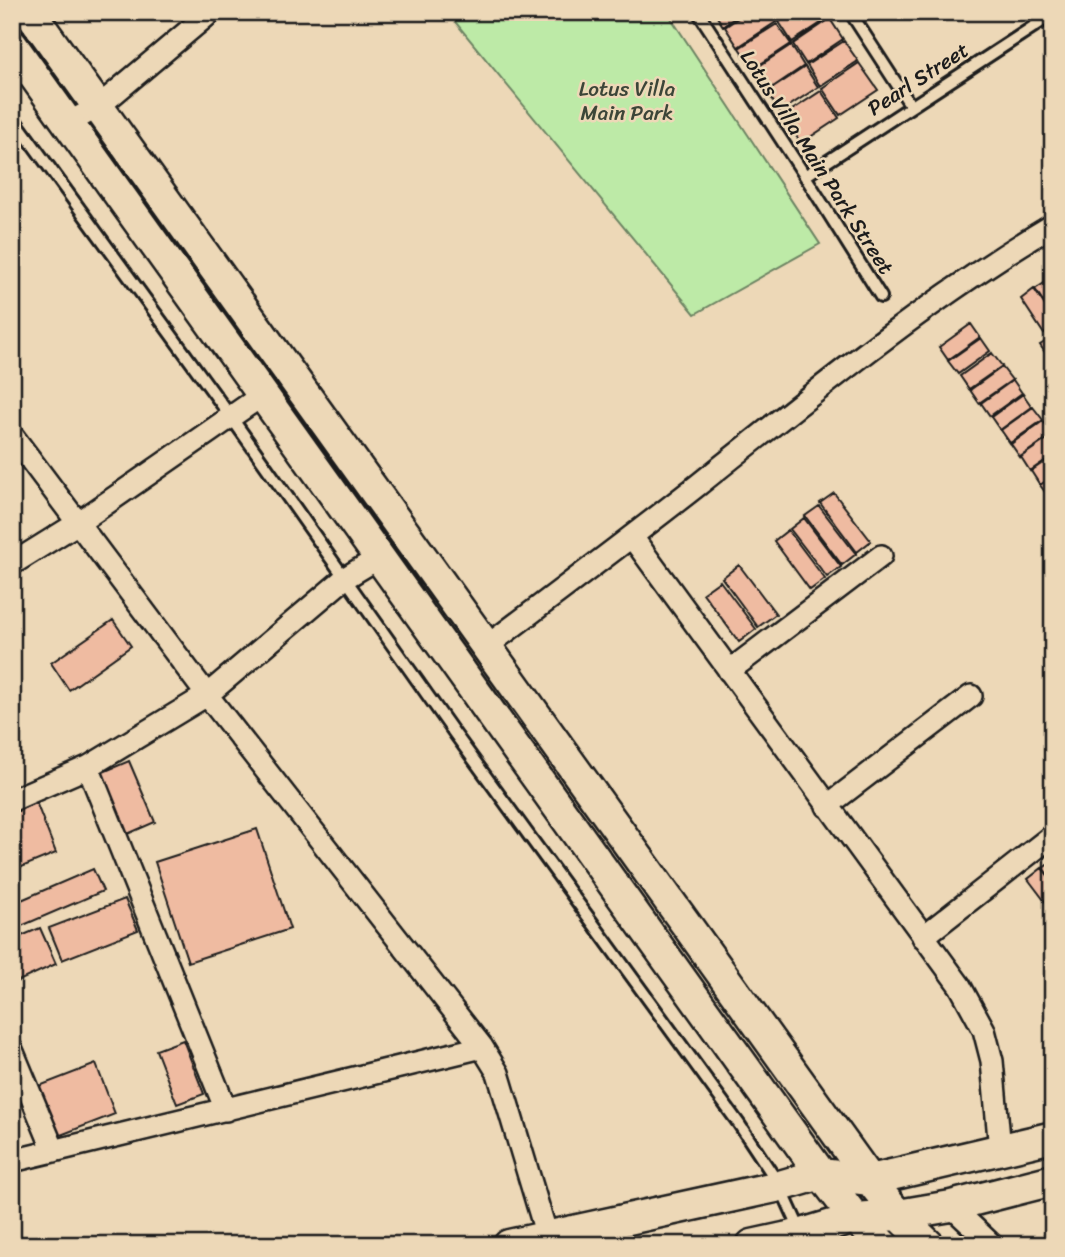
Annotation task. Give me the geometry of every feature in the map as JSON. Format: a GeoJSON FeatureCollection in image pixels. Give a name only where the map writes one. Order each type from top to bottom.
{"type":"FeatureCollection","features":[{"type":"Feature","properties":{"kind":"street"},"geometry":{"type":"LineString","coordinates":[[30,12],[870,1180],[898,1215],[929,1245]]}},
{"type":"Feature","properties":{"kind":"street"},"geometry":{"type":"LineString","coordinates":[[68,123],[98,107],[211,12]]}},
{"type":"Feature","properties":{"kind":"street"},"geometry":{"type":"LineString","coordinates":[[12,46],[821,1174],[855,1218],[883,1245]]}},
{"type":"Feature","properties":{"kind":"street"},"geometry":{"type":"LineString","coordinates":[[487,646],[632,537],[813,393],[998,258],[1053,225]]}},
{"type":"Feature","properties":{"kind":"street"},"geometry":{"type":"LineString","coordinates":[[12,564],[78,523],[264,394]]}},
{"type":"Feature","properties":{"kind":"street"},"geometry":{"type":"LineString","coordinates":[[12,435],[207,695],[482,1047],[498,1073],[549,1241]]}},
{"type":"Feature","properties":{"kind":"street"},"geometry":{"type":"LineString","coordinates":[[632,537],[960,986],[984,1030],[992,1060],[1000,1150]]}},
{"type":"Feature","properties":{"kind":"street"},"geometry":{"type":"LineString","coordinates":[[729,671],[881,556]]}},
{"type":"Feature","properties":{"kind":"street"},"geometry":{"type":"LineString","coordinates":[[12,800],[88,767],[207,695],[345,578],[380,557]]}},
{"type":"Feature","properties":{"kind":"street"},"geometry":{"type":"LineString","coordinates":[[827,806],[971,696]]}},
{"type":"Feature","properties":{"kind":"street"},"geometry":{"type":"LineString","coordinates":[[88,767],[226,1110]]}},
{"type":"Feature","properties":{"kind":"street"},"geometry":{"type":"LineString","coordinates":[[923,937],[1053,835]]}},
{"type":"Feature","properties":{"kind":"street"},"geometry":{"type":"LineString","coordinates":[[12,1161],[482,1047]]}},
{"type":"Feature","properties":{"kind":"street"},"geometry":{"type":"LineString","coordinates":[[12,1050],[54,1151]]}},
{"type":"Feature","properties":{"kind":"street"},"geometry":{"type":"LineString","coordinates":[[509,1245],[549,1241],[821,1174],[870,1180],[1053,1137]]}},
{"type":"Feature","properties":{"kind":"street"},"geometry":{"type":"LineString","coordinates":[[923,1168],[951,1206],[992,1245]]}},
{"type":"Feature","properties":{"kind":"street"},"geometry":{"type":"LineString","coordinates":[[752,1245],[807,1239],[855,1218],[898,1215],[951,1206],[1053,1180]]}},
{"type":"Feature","properties":{"kind":"lane","name":"Lotus Villa Main Park Street"},"geometry":{"type":"LineString","coordinates":[[698,12],[881,297]]}},
{"type":"Feature","properties":{"kind":"lane"},"geometry":{"type":"LineString","coordinates":[[850,12],[911,106]]}},
{"type":"Feature","properties":{"kind":"lane","name":"Pearl Street"},"geometry":{"type":"LineString","coordinates":[[805,176],[1053,14]]}},
{"type":"Feature","properties":{"kind":"lane"},"geometry":{"type":"LineString","coordinates":[[12,116],[455,734],[739,1124],[780,1186],[807,1239]]}},
{"type":"Feature","properties":{"kind":"green space","name":"Lotus Villa Main Park"},"geometry":{"type":"Polygon","coordinates":[[[447,12],[667,12],[820,244],[695,314],[447,12]]]}},
{"type":"Feature","properties":{"kind":"building"},"geometry":{"type":"Polygon","coordinates":[[[714,12],[743,12],[723,26],[714,12]]]}},
{"type":"Feature","properties":{"kind":"building"},"geometry":{"type":"Polygon","coordinates":[[[747,12],[769,12],[776,22],[738,47],[725,27],[747,12]]]}},
{"type":"Feature","properties":{"kind":"building"},"geometry":{"type":"Polygon","coordinates":[[[793,12],[827,12],[830,17],[792,42],[779,22],[793,12]]]}},
{"type":"Feature","properties":{"kind":"building"},"geometry":{"type":"Polygon","coordinates":[[[830,19],[843,39],[806,64],[793,44],[830,19]]]}},
{"type":"Feature","properties":{"kind":"building"},"geometry":{"type":"Polygon","coordinates":[[[777,24],[791,44],[753,69],[739,48],[777,24]]]}},
{"type":"Feature","properties":{"kind":"building"},"geometry":{"type":"Polygon","coordinates":[[[844,41],[858,61],[820,86],[807,65],[844,41]]]}},
{"type":"Feature","properties":{"kind":"building"},"geometry":{"type":"Polygon","coordinates":[[[791,45],[804,66],[767,91],[753,70],[791,45]]]}},
{"type":"Feature","properties":{"kind":"building"},"geometry":{"type":"Polygon","coordinates":[[[859,63],[878,90],[840,115],[822,88],[859,63]]]}},
{"type":"Feature","properties":{"kind":"building"},"geometry":{"type":"Polygon","coordinates":[[[805,67],[818,87],[780,112],[767,92],[805,67]]]}},
{"type":"Feature","properties":{"kind":"building"},"geometry":{"type":"Polygon","coordinates":[[[821,91],[839,118],[801,143],[783,116],[821,91]]]}},
{"type":"Feature","properties":{"kind":"building"},"geometry":{"type":"Polygon","coordinates":[[[1049,280],[1053,285],[1053,316],[1035,289],[1049,280]]]}},
{"type":"Feature","properties":{"kind":"building"},"geometry":{"type":"Polygon","coordinates":[[[1034,289],[1053,318],[1053,328],[1044,334],[1021,299],[1034,289]]]}},
{"type":"Feature","properties":{"kind":"building"},"geometry":{"type":"Polygon","coordinates":[[[971,324],[980,337],[948,360],[939,347],[971,324]]]}},
{"type":"Feature","properties":{"kind":"building"},"geometry":{"type":"Polygon","coordinates":[[[1053,337],[1053,364],[1040,345],[1053,337]]]}},
{"type":"Feature","properties":{"kind":"building"},"geometry":{"type":"Polygon","coordinates":[[[981,338],[990,351],[958,374],[948,361],[981,338]]]}},
{"type":"Feature","properties":{"kind":"building"},"geometry":{"type":"Polygon","coordinates":[[[992,353],[1002,366],[969,389],[960,376],[992,353]]]}},
{"type":"Feature","properties":{"kind":"building"},"geometry":{"type":"Polygon","coordinates":[[[1002,367],[1012,380],[979,403],[970,390],[1002,367]]]}},
{"type":"Feature","properties":{"kind":"building"},"geometry":{"type":"Polygon","coordinates":[[[1013,380],[1022,393],[990,416],[981,403],[1013,380]]]}},
{"type":"Feature","properties":{"kind":"building"},"geometry":{"type":"Polygon","coordinates":[[[1023,394],[1032,407],[1000,430],[991,417],[1023,394]]]}},
{"type":"Feature","properties":{"kind":"building"},"geometry":{"type":"Polygon","coordinates":[[[1033,407],[1043,420],[1010,443],[1001,430],[1033,407]]]}},
{"type":"Feature","properties":{"kind":"building"},"geometry":{"type":"Polygon","coordinates":[[[1043,421],[1053,434],[1020,457],[1011,444],[1043,421]]]}},
{"type":"Feature","properties":{"kind":"building"},"geometry":{"type":"Polygon","coordinates":[[[1053,435],[1053,455],[1030,471],[1021,457],[1053,435]]]}},
{"type":"Feature","properties":{"kind":"building"},"geometry":{"type":"Polygon","coordinates":[[[1053,456],[1053,476],[1040,485],[1031,471],[1053,456]]]}},
{"type":"Feature","properties":{"kind":"building"},"geometry":{"type":"Polygon","coordinates":[[[1053,477],[1053,497],[1050,499],[1040,485],[1053,477]]]}},
{"type":"Feature","properties":{"kind":"building"},"geometry":{"type":"Polygon","coordinates":[[[834,493],[871,541],[857,552],[820,503],[834,493]]]}},
{"type":"Feature","properties":{"kind":"building"},"geometry":{"type":"Polygon","coordinates":[[[819,506],[856,554],[842,565],[805,516],[819,506]]]}},
{"type":"Feature","properties":{"kind":"building"},"geometry":{"type":"Polygon","coordinates":[[[804,518],[841,567],[827,577],[790,529],[804,518]]]}},
{"type":"Feature","properties":{"kind":"building"},"geometry":{"type":"Polygon","coordinates":[[[788,530],[825,579],[810,590],[774,541],[788,530]]]}},
{"type":"Feature","properties":{"kind":"building"},"geometry":{"type":"Polygon","coordinates":[[[739,565],[776,614],[758,627],[722,578],[739,565]]]}},
{"type":"Feature","properties":{"kind":"building"},"geometry":{"type":"Polygon","coordinates":[[[720,581],[756,629],[739,642],[703,593],[720,581]]]}},
{"type":"Feature","properties":{"kind":"building"},"geometry":{"type":"Polygon","coordinates":[[[113,620],[131,646],[69,690],[51,663],[113,620]]]}},
{"type":"Feature","properties":{"kind":"building"},"geometry":{"type":"Polygon","coordinates":[[[129,761],[155,822],[123,836],[96,775],[129,761]]]}},
{"type":"Feature","properties":{"kind":"building"},"geometry":{"type":"Polygon","coordinates":[[[36,802],[56,853],[12,871],[12,814],[36,802]]]}},
{"type":"Feature","properties":{"kind":"building"},"geometry":{"type":"Polygon","coordinates":[[[257,829],[290,929],[188,962],[155,862],[257,829]]]}},
{"type":"Feature","properties":{"kind":"building"},"geometry":{"type":"Polygon","coordinates":[[[1053,861],[1053,881],[1043,868],[1053,861]]]}},
{"type":"Feature","properties":{"kind":"building"},"geometry":{"type":"Polygon","coordinates":[[[1042,868],[1053,882],[1053,912],[1028,879],[1042,868]]]}},
{"type":"Feature","properties":{"kind":"building"},"geometry":{"type":"Polygon","coordinates":[[[93,869],[103,891],[12,930],[12,904],[93,869]]]}},
{"type":"Feature","properties":{"kind":"building"},"geometry":{"type":"Polygon","coordinates":[[[125,899],[138,930],[62,960],[49,928],[125,899]]]}},
{"type":"Feature","properties":{"kind":"building"},"geometry":{"type":"Polygon","coordinates":[[[40,928],[56,964],[12,984],[12,940],[40,928]]]}},
{"type":"Feature","properties":{"kind":"building"},"geometry":{"type":"Polygon","coordinates":[[[183,1040],[204,1094],[177,1104],[156,1050],[183,1040]]]}},
{"type":"Feature","properties":{"kind":"building"},"geometry":{"type":"Polygon","coordinates":[[[96,1064],[115,1114],[53,1138],[34,1088],[96,1064]]]}}]}
